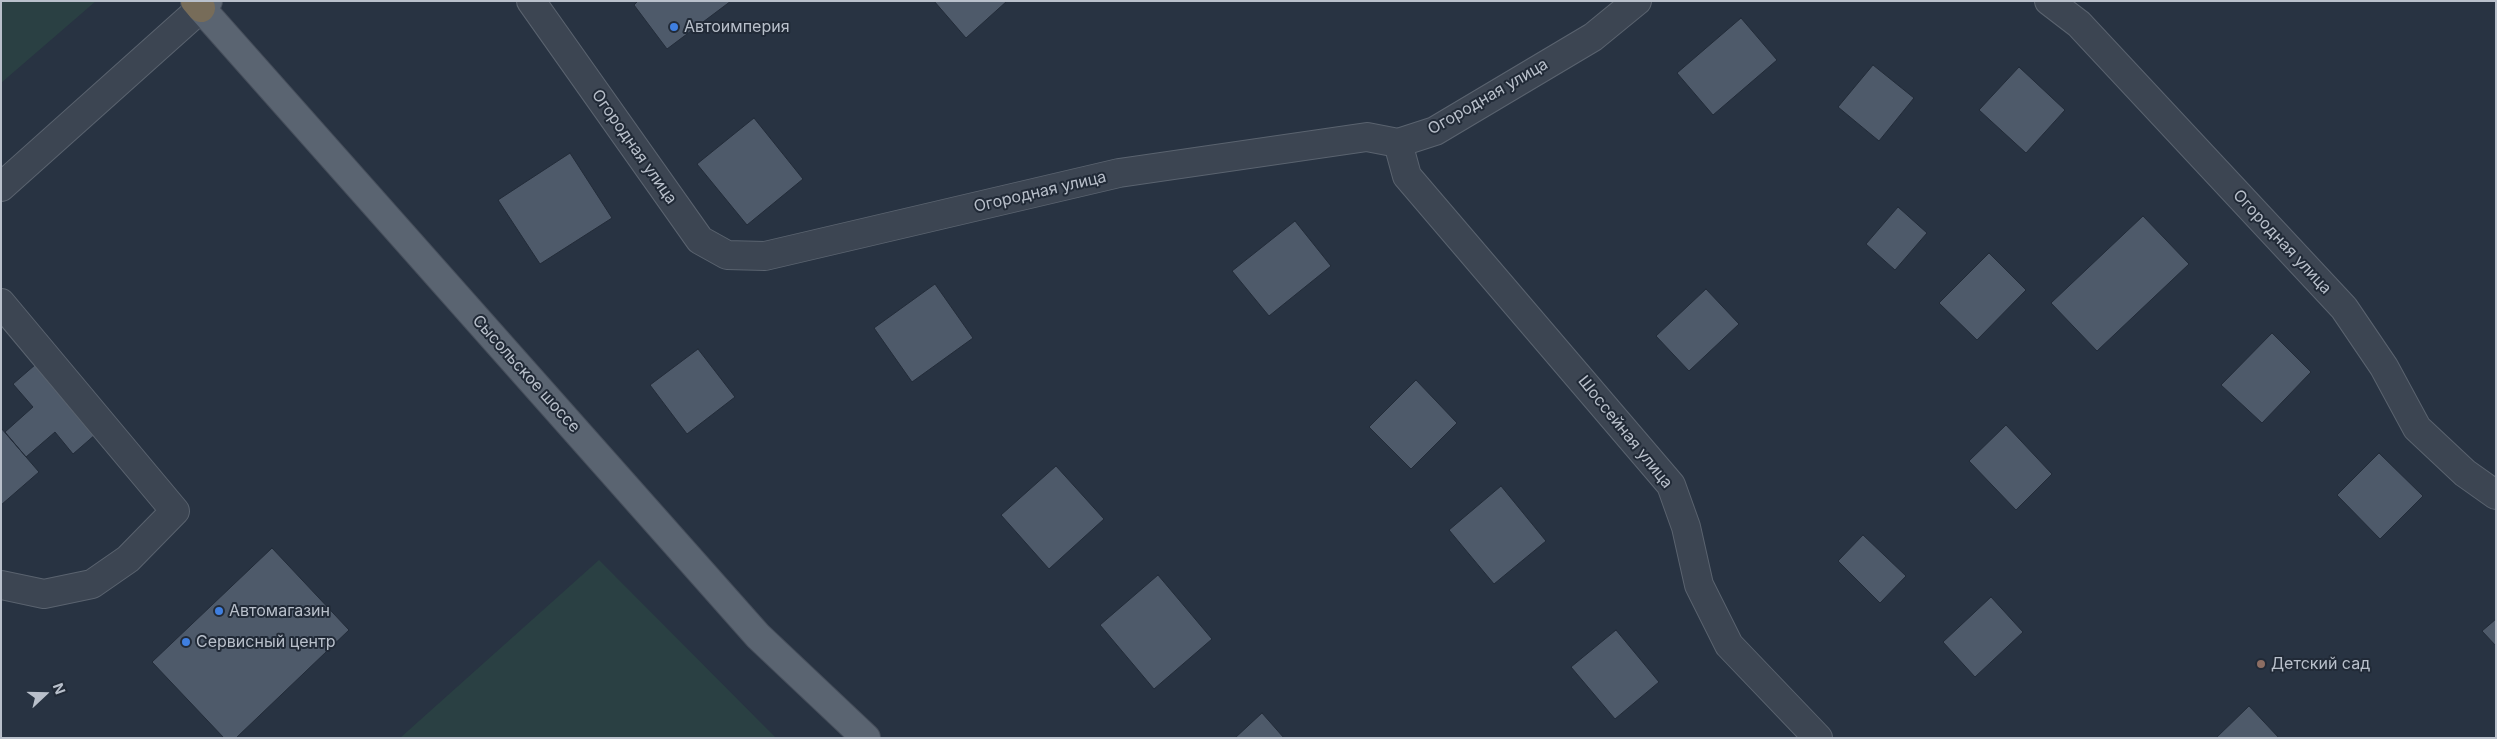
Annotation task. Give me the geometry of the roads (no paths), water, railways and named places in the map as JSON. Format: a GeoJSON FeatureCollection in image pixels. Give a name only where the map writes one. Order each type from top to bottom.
{"type":"FeatureCollection","features":[{"type":"Feature","properties":{"kind":"main road","name":"Сысольское шоссе"},"geometry":{"type":"LineString","coordinates":[[201,4],[758,636],[866,738]]}},
{"type":"Feature","properties":{"kind":"street","name":"Огородная улица"},"geometry":{"type":"LineString","coordinates":[[531,1],[700,240],[727,256],[765,256],[1119,173],[1367,137],[1398,143],[1435,131],[1592,36],[1637,1]]}},
{"type":"Feature","properties":{"kind":"street","name":"Огородная улица"},"geometry":{"type":"LineString","coordinates":[[2049,1],[2080,24],[2344,308],[2384,366],[2417,428],[2465,473],[2496,495]]}},
{"type":"Feature","properties":{"kind":"street"},"geometry":{"type":"LineString","coordinates":[[1,187],[201,4]]}},
{"type":"Feature","properties":{"kind":"street","name":"Шоссейная улица"},"geometry":{"type":"LineString","coordinates":[[1398,143],[1407,176],[1671,485],[1686,527],[1699,584],[1729,645],[1818,738]]}},
{"type":"Feature","properties":{"kind":"street"},"geometry":{"type":"LineString","coordinates":[[1,303],[175,511],[128,559],[92,584],[44,594],[1,585]]}},
{"type":"Feature","properties":{"kind":"place","name":"Автоимперия"},"geometry":{"type":"Point","coordinates":[674,27]}},
{"type":"Feature","properties":{"kind":"place","name":"Автомагазин"},"geometry":{"type":"Point","coordinates":[219,611]}},
{"type":"Feature","properties":{"kind":"place","name":"Сервисный центр"},"geometry":{"type":"Point","coordinates":[186,642]}},
{"type":"Feature","properties":{"kind":"place","name":"Детский сад"},"geometry":{"type":"Point","coordinates":[2261,664]}}]}
